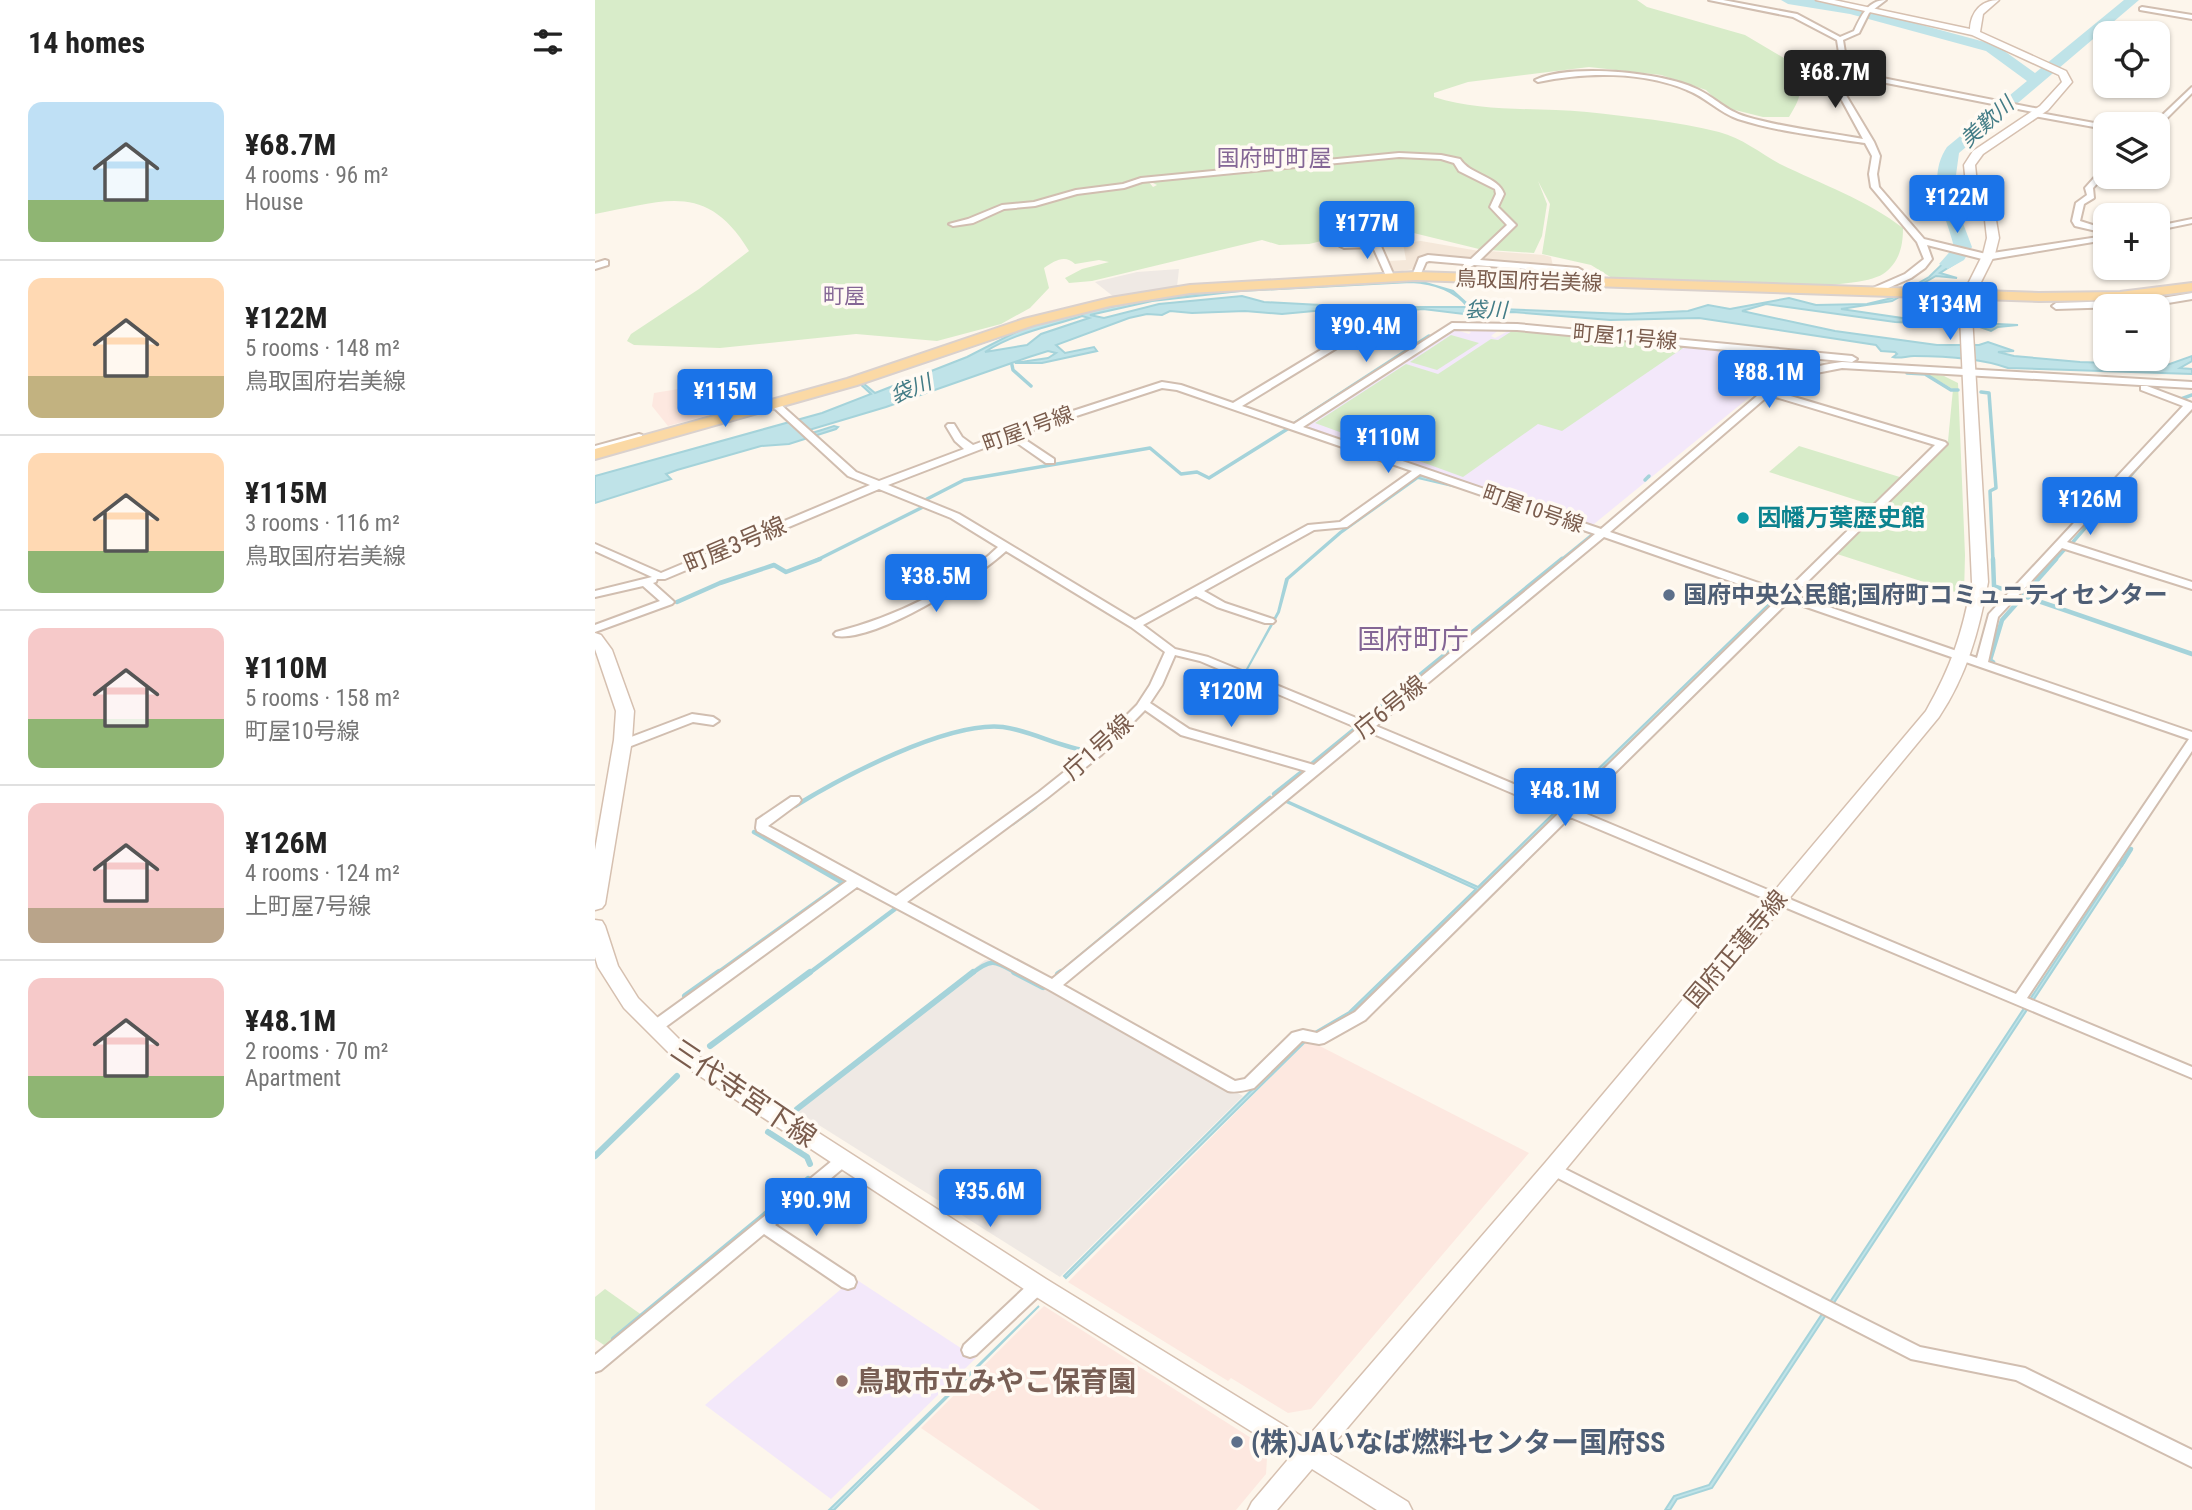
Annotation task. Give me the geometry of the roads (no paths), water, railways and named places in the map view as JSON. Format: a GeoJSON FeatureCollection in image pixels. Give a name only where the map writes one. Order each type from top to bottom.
{"type":"FeatureCollection","features":[{"type":"Feature","properties":{"kind":"main road"},"geometry":{"type":"LineString","coordinates":[[1821,0],[1975,33],[1974,23],[1981,9],[1994,0]]}},
{"type":"Feature","properties":{"kind":"main road","name":"国府正蓮寺線"},"geometry":{"type":"LineString","coordinates":[[1261,1510],[1552,1169],[1933,713],[1972,660],[1980,582],[1966,319],[1969,295],[1994,233],[1991,221],[1977,201],[1970,182],[1972,163],[1975,156],[2064,90],[2067,82],[2063,73],[1975,33]]}},
{"type":"Feature","properties":{"kind":"main road","name":"鳥取国府岩美線"},"geometry":{"type":"LineString","coordinates":[[595,451],[779,407],[1029,322],[1120,300],[1219,286],[1416,276],[1869,293],[2095,298],[2192,287]]}},
{"type":"Feature","properties":{"kind":"main road"},"geometry":{"type":"LineString","coordinates":[[595,638],[604,650],[625,711],[622,745],[595,904]]}},
{"type":"Feature","properties":{"kind":"main road","name":"三代寺宮下線"},"geometry":{"type":"LineString","coordinates":[[595,926],[608,967],[631,1003],[684,1056],[1038,1286],[1399,1510]]}},
{"type":"Feature","properties":{"kind":"street"},"geometry":{"type":"LineString","coordinates":[[1712,0],[1761,6],[1795,15],[1840,39]]}},
{"type":"Feature","properties":{"kind":"street"},"geometry":{"type":"LineString","coordinates":[[1840,39],[1857,32],[1868,10],[1883,0]]}},
{"type":"Feature","properties":{"kind":"street"},"geometry":{"type":"LineString","coordinates":[[2142,9],[2192,17]]}},
{"type":"Feature","properties":{"kind":"street"},"geometry":{"type":"LineString","coordinates":[[1840,39],[1843,60],[1835,82],[1876,156],[1873,174],[1875,187],[1921,241],[1928,259],[1922,268],[1906,279],[1869,293]]}},
{"type":"Feature","properties":{"kind":"street"},"geometry":{"type":"LineString","coordinates":[[1840,72],[1997,102],[2093,124]]}},
{"type":"Feature","properties":{"kind":"street"},"geometry":{"type":"LineString","coordinates":[[1538,80],[1581,73],[1668,81],[1696,90],[1727,112],[1748,119],[1870,142]]}},
{"type":"Feature","properties":{"kind":"street"},"geometry":{"type":"LineString","coordinates":[[2167,112],[2192,89]]}},
{"type":"Feature","properties":{"kind":"street"},"geometry":{"type":"LineString","coordinates":[[2182,96],[2192,98]]}},
{"type":"Feature","properties":{"kind":"street"},"geometry":{"type":"LineString","coordinates":[[953,224],[970,221],[1002,207],[1035,204],[1076,192],[1124,186],[1141,180],[1399,155],[1441,157],[1457,161],[1462,169],[1498,188],[1500,194],[1494,207],[1511,225],[1467,266],[1464,278]]}},
{"type":"Feature","properties":{"kind":"street"},"geometry":{"type":"LineString","coordinates":[[2093,184],[2089,188],[2091,196],[2080,203],[2076,221],[2093,228]]}},
{"type":"Feature","properties":{"kind":"street"},"geometry":{"type":"LineString","coordinates":[[2170,226],[2192,221]]}},
{"type":"Feature","properties":{"kind":"street"},"geometry":{"type":"LineString","coordinates":[[1921,241],[1986,257],[2093,240]]}},
{"type":"Feature","properties":{"kind":"street"},"geometry":{"type":"LineString","coordinates":[[1344,246],[1376,244],[1390,276]]}},
{"type":"Feature","properties":{"kind":"street"},"geometry":{"type":"LineString","coordinates":[[1416,276],[1424,258],[1578,271],[1581,272],[1583,283]]}},
{"type":"Feature","properties":{"kind":"street"},"geometry":{"type":"LineString","coordinates":[[595,266],[605,262]]}},
{"type":"Feature","properties":{"kind":"street"},"geometry":{"type":"LineString","coordinates":[[2056,306],[2150,303],[2192,296]]}},
{"type":"Feature","properties":{"kind":"street","name":"町屋11号線"},"geometry":{"type":"LineString","coordinates":[[1296,427],[1452,326],[1517,327],[1907,364],[1923,369]]}},
{"type":"Feature","properties":{"kind":"street"},"geometry":{"type":"LineString","coordinates":[[1235,406],[1342,341]]}},
{"type":"Feature","properties":{"kind":"street","name":"町屋10号線"},"geometry":{"type":"LineString","coordinates":[[1183,388],[1603,533],[1784,379],[1820,368],[1842,365],[1923,369],[1968,367],[2050,377]]}},
{"type":"Feature","properties":{"kind":"street"},"geometry":{"type":"LineString","coordinates":[[2050,377],[2192,384]]}},
{"type":"Feature","properties":{"kind":"street"},"geometry":{"type":"LineString","coordinates":[[1972,660],[1993,617],[2190,406],[2151,388],[2050,377]]}},
{"type":"Feature","properties":{"kind":"street"},"geometry":{"type":"LineString","coordinates":[[595,451],[838,382],[852,382]]}},
{"type":"Feature","properties":{"kind":"street","name":"町屋1号線"},"geometry":{"type":"LineString","coordinates":[[876,486],[1011,434],[1162,385],[1183,388]]}},
{"type":"Feature","properties":{"kind":"street"},"geometry":{"type":"LineString","coordinates":[[795,800],[762,823],[762,828],[1233,1087],[1249,1084],[1297,1037],[1304,1035],[1319,1040],[1360,1016],[1942,444],[1767,391]]}},
{"type":"Feature","properties":{"kind":"street"},"geometry":{"type":"LineString","coordinates":[[779,407],[852,474],[955,516],[1135,625],[1171,651],[1204,659],[2192,1073]]}},
{"type":"Feature","properties":{"kind":"street"},"geometry":{"type":"LineString","coordinates":[[951,426],[958,439],[971,449]]}},
{"type":"Feature","properties":{"kind":"street"},"geometry":{"type":"LineString","coordinates":[[1011,434],[1050,461]]}},
{"type":"Feature","properties":{"kind":"street"},"geometry":{"type":"LineString","coordinates":[[1135,625],[1312,527],[1343,525],[1419,470]]}},
{"type":"Feature","properties":{"kind":"street","name":"町屋3号線"},"geometry":{"type":"LineString","coordinates":[[595,547],[661,577],[876,486]]}},
{"type":"Feature","properties":{"kind":"street"},"geometry":{"type":"LineString","coordinates":[[1603,533],[2192,736]]}},
{"type":"Feature","properties":{"kind":"street","name":"庁6号線"},"geometry":{"type":"LineString","coordinates":[[1053,986],[1603,533]]}},
{"type":"Feature","properties":{"kind":"street"},"geometry":{"type":"LineString","coordinates":[[2062,544],[2192,586]]}},
{"type":"Feature","properties":{"kind":"street"},"geometry":{"type":"LineString","coordinates":[[840,634],[865,629],[942,594],[957,581],[992,561],[1005,546]]}},
{"type":"Feature","properties":{"kind":"street"},"geometry":{"type":"LineString","coordinates":[[595,594],[661,577]]}},
{"type":"Feature","properties":{"kind":"street"},"geometry":{"type":"LineString","coordinates":[[595,629],[668,602],[645,582]]}},
{"type":"Feature","properties":{"kind":"street"},"geometry":{"type":"LineString","coordinates":[[1197,592],[1221,605],[1269,621]]}},
{"type":"Feature","properties":{"kind":"street","name":"庁1号線"},"geometry":{"type":"LineString","coordinates":[[897,902],[1086,761],[1144,704],[1171,651]]}},
{"type":"Feature","properties":{"kind":"street"},"geometry":{"type":"LineString","coordinates":[[1144,704],[1185,732],[1314,769]]}},
{"type":"Feature","properties":{"kind":"street"},"geometry":{"type":"LineString","coordinates":[[622,745],[692,718],[713,720]]}},
{"type":"Feature","properties":{"kind":"street"},"geometry":{"type":"LineString","coordinates":[[2019,1000],[2192,742]]}},
{"type":"Feature","properties":{"kind":"street"},"geometry":{"type":"LineString","coordinates":[[655,1027],[856,881]]}},
{"type":"Feature","properties":{"kind":"street"},"geometry":{"type":"LineString","coordinates":[[599,1356],[843,1160]]}},
{"type":"Feature","properties":{"kind":"street"},"geometry":{"type":"LineString","coordinates":[[1552,1169],[1917,1354],[2019,1373],[2192,1459]]}},
{"type":"Feature","properties":{"kind":"street"},"geometry":{"type":"LineString","coordinates":[[764,1226],[848,1282]]}},
{"type":"Feature","properties":{"kind":"street"},"geometry":{"type":"LineString","coordinates":[[970,1350],[1038,1286]]}},
{"type":"Feature","properties":{"kind":"water","name":"袋川"},"geometry":{"type":"Polygon","coordinates":[[[1957,234],[1963,234],[1968,252],[1940,273],[1957,278],[1936,276],[1892,301],[1841,309],[1916,320],[2018,325],[1998,327],[1991,331],[1977,326],[1895,322],[1766,304],[1742,311],[1835,331],[1937,345],[1979,345],[1988,342],[2014,351],[1998,352],[2014,356],[2093,362],[2093,371],[2008,368],[1962,358],[1896,358],[1893,357],[1897,354],[1895,352],[1881,351],[1876,345],[1699,318],[1610,320],[1513,312],[1464,314],[1423,309],[1325,310],[1282,314],[1170,311],[1162,315],[1147,314],[1129,318],[1056,345],[1065,353],[1094,347],[1097,351],[1042,363],[1015,363],[1048,358],[1056,353],[1048,351],[886,407],[809,430],[812,433],[834,426],[838,427],[836,429],[789,444],[761,446],[677,470],[666,474],[671,479],[595,503],[595,476],[822,413],[871,394],[859,383],[1015,331],[1078,314],[1147,300],[1261,287],[1419,281],[1453,291],[1472,308],[1628,314],[1688,311],[1708,305],[1730,309],[1789,298],[1816,305],[1867,304],[1892,298],[1929,277],[1959,248],[1957,234]],[[1411,282],[1240,291],[1152,301],[1090,315],[1104,318],[1159,304],[1242,296],[1264,302],[1358,307],[1468,307],[1442,288],[1411,282]],[[1082,316],[1020,335],[985,352],[1027,345],[1041,334],[1089,318],[1082,316]],[[1018,331],[863,383],[875,393],[967,357],[1018,331]]]}},
{"type":"Feature","properties":{"kind":"water"},"geometry":{"type":"Polygon","coordinates":[[[2192,356],[2192,361],[2180,368],[2192,369],[2192,374],[2100,371],[2170,371],[2170,364],[2192,356]]]}},
{"type":"Feature","properties":{"kind":"water"},"geometry":{"type":"Polygon","coordinates":[[[1423,476],[1465,489],[1418,478],[1341,533],[1288,579],[1279,612],[1246,671],[1278,612],[1286,579],[1340,532],[1418,477],[1423,476]]]}},
{"type":"Feature","properties":{"kind":"water"},"geometry":{"type":"Polygon","coordinates":[[[1773,600],[1776,601],[1566,804],[1563,803],[1773,600]]]}},
{"type":"Feature","properties":{"kind":"water"},"geometry":{"type":"Polygon","coordinates":[[[1287,801],[1478,887],[1556,811],[1559,812],[1350,1014],[1305,1042],[1066,1278],[1064,1276],[1303,1039],[1349,1012],[1476,889],[1287,801]]]}},
{"type":"Feature","properties":{"kind":"water"},"geometry":{"type":"Polygon","coordinates":[[[2122,860],[2125,861],[1712,1488],[1677,1499],[1670,1510],[1665,1510],[1674,1496],[1709,1485],[2122,860]]]}},
{"type":"Feature","properties":{"kind":"water"},"geometry":{"type":"Polygon","coordinates":[[[1039,1306],[834,1510],[829,1510],[1039,1306]]]}},
{"type":"Feature","properties":{"kind":"waterway","name":"美歎川"},"geometry":{"type":"LineString","coordinates":[[1788,0],[1851,10],[1991,48],[2035,80]]}},
{"type":"Feature","properties":{"kind":"waterway","name":"美歎川"},"geometry":{"type":"LineString","coordinates":[[1948,264],[1958,256],[1963,247],[1945,197],[1949,156],[1953,150],[2132,0]]}},
{"type":"Feature","properties":{"kind":"waterway"},"geometry":{"type":"LineString","coordinates":[[1295,423],[1429,336]]}},
{"type":"Feature","properties":{"kind":"waterway"},"geometry":{"type":"LineString","coordinates":[[1779,370],[1791,360]]}},
{"type":"Feature","properties":{"kind":"waterway"},"geometry":{"type":"LineString","coordinates":[[1012,365],[1013,370],[1031,386]]}},
{"type":"Feature","properties":{"kind":"waterway"},"geometry":{"type":"LineString","coordinates":[[1907,373],[1925,374],[1951,390],[1958,390]]}},
{"type":"Feature","properties":{"kind":"waterway"},"geometry":{"type":"LineString","coordinates":[[1766,381],[1771,377]]}},
{"type":"Feature","properties":{"kind":"waterway"},"geometry":{"type":"LineString","coordinates":[[1981,392],[1989,393],[1996,488],[1990,491],[1993,561]]}},
{"type":"Feature","properties":{"kind":"waterway"},"geometry":{"type":"LineString","coordinates":[[2181,399],[2192,395]]}},
{"type":"Feature","properties":{"kind":"waterway"},"geometry":{"type":"LineString","coordinates":[[2158,445],[2192,409]]}},
{"type":"Feature","properties":{"kind":"waterway"},"geometry":{"type":"LineString","coordinates":[[927,499],[964,480],[1150,448],[1181,474],[1197,472],[1209,478],[1289,428]]}},
{"type":"Feature","properties":{"kind":"waterway"},"geometry":{"type":"LineString","coordinates":[[2072,543],[2143,461]]}},
{"type":"Feature","properties":{"kind":"waterway"},"geometry":{"type":"LineString","coordinates":[[1645,480],[1649,476]]}},
{"type":"Feature","properties":{"kind":"waterway"},"geometry":{"type":"LineString","coordinates":[[816,561],[923,507]]}},
{"type":"Feature","properties":{"kind":"waterway"},"geometry":{"type":"LineString","coordinates":[[1560,561],[1592,535]]}},
{"type":"Feature","properties":{"kind":"waterway"},"geometry":{"type":"LineString","coordinates":[[2054,561],[2065,549]]}},
{"type":"Feature","properties":{"kind":"waterway"},"geometry":{"type":"LineString","coordinates":[[816,561],[820,559]]}},
{"type":"Feature","properties":{"kind":"waterway"},"geometry":{"type":"LineString","coordinates":[[1366,719],[1562,559]]}},
{"type":"Feature","properties":{"kind":"waterway"},"geometry":{"type":"LineString","coordinates":[[1993,559],[1994,586],[2008,591]]}},
{"type":"Feature","properties":{"kind":"waterway"},"geometry":{"type":"LineString","coordinates":[[1993,662],[1990,660],[2002,620],[2056,559]]}},
{"type":"Feature","properties":{"kind":"waterway"},"geometry":{"type":"LineString","coordinates":[[677,602],[720,583],[774,565],[786,572],[816,561]]}},
{"type":"Feature","properties":{"kind":"waterway"},"geometry":{"type":"LineString","coordinates":[[2024,596],[2192,654]]}},
{"type":"Feature","properties":{"kind":"waterway"},"geometry":{"type":"LineString","coordinates":[[795,806],[896,753],[980,727],[1014,729],[1068,747],[1090,751]]}},
{"type":"Feature","properties":{"kind":"waterway"},"geometry":{"type":"LineString","coordinates":[[1313,763],[1356,728]]}},
{"type":"Feature","properties":{"kind":"waterway"},"geometry":{"type":"LineString","coordinates":[[1274,794],[1303,771]]}},
{"type":"Feature","properties":{"kind":"waterway"},"geometry":{"type":"LineString","coordinates":[[1059,974],[1270,798]]}},
{"type":"Feature","properties":{"kind":"waterway"},"geometry":{"type":"LineString","coordinates":[[1013,823],[1035,807]]}},
{"type":"Feature","properties":{"kind":"waterway"},"geometry":{"type":"LineString","coordinates":[[716,974],[843,883],[754,832]]}},
{"type":"Feature","properties":{"kind":"waterway"},"geometry":{"type":"LineString","coordinates":[[2121,865],[2131,849]]}},
{"type":"Feature","properties":{"kind":"waterway"},"geometry":{"type":"LineString","coordinates":[[808,974],[895,909]]}},
{"type":"Feature","properties":{"kind":"waterway"},"geometry":{"type":"LineString","coordinates":[[971,974],[989,963],[1004,966],[1018,974]]}},
{"type":"Feature","properties":{"kind":"waterway"},"geometry":{"type":"LineString","coordinates":[[685,996],[719,972]]}},
{"type":"Feature","properties":{"kind":"waterway"},"geometry":{"type":"LineString","coordinates":[[710,1046],[810,972]]}},
{"type":"Feature","properties":{"kind":"waterway"},"geometry":{"type":"LineString","coordinates":[[797,1109],[973,972]]}},
{"type":"Feature","properties":{"kind":"waterway"},"geometry":{"type":"LineString","coordinates":[[1014,972],[1043,987]]}},
{"type":"Feature","properties":{"kind":"waterway"},"geometry":{"type":"LineString","coordinates":[[595,1156],[677,1076]]}},
{"type":"Feature","properties":{"kind":"waterway"},"geometry":{"type":"LineString","coordinates":[[768,1132],[807,1157],[810,1164]]}},
{"type":"Feature","properties":{"kind":"waterway"},"geometry":{"type":"LineString","coordinates":[[614,1339],[808,1179]]}},
{"type":"Feature","properties":{"kind":"place","name":"因幡万葉歴史館"},"geometry":{"type":"Point","coordinates":[1743,518]}},
{"type":"Feature","properties":{"kind":"place","name":"国府中央公民館;国府町コミュニティセンター"},"geometry":{"type":"Point","coordinates":[1669,595]}},
{"type":"Feature","properties":{"kind":"place","name":"鳥取市立みやこ保育園"},"geometry":{"type":"Point","coordinates":[842,1381]}},
{"type":"Feature","properties":{"kind":"place","name":"(株)JAいなば燃料センター国府SS"},"geometry":{"type":"Point","coordinates":[1237,1442]}},
{"type":"Feature","properties":{"kind":"district","name":"国府町町屋"},"geometry":{"type":"Point","coordinates":[1274,158]}},
{"type":"Feature","properties":{"kind":"district","name":"町屋"},"geometry":{"type":"Point","coordinates":[844,296]}},
{"type":"Feature","properties":{"kind":"district","name":"国府町庁"},"geometry":{"type":"Point","coordinates":[1413,639]}}]}
